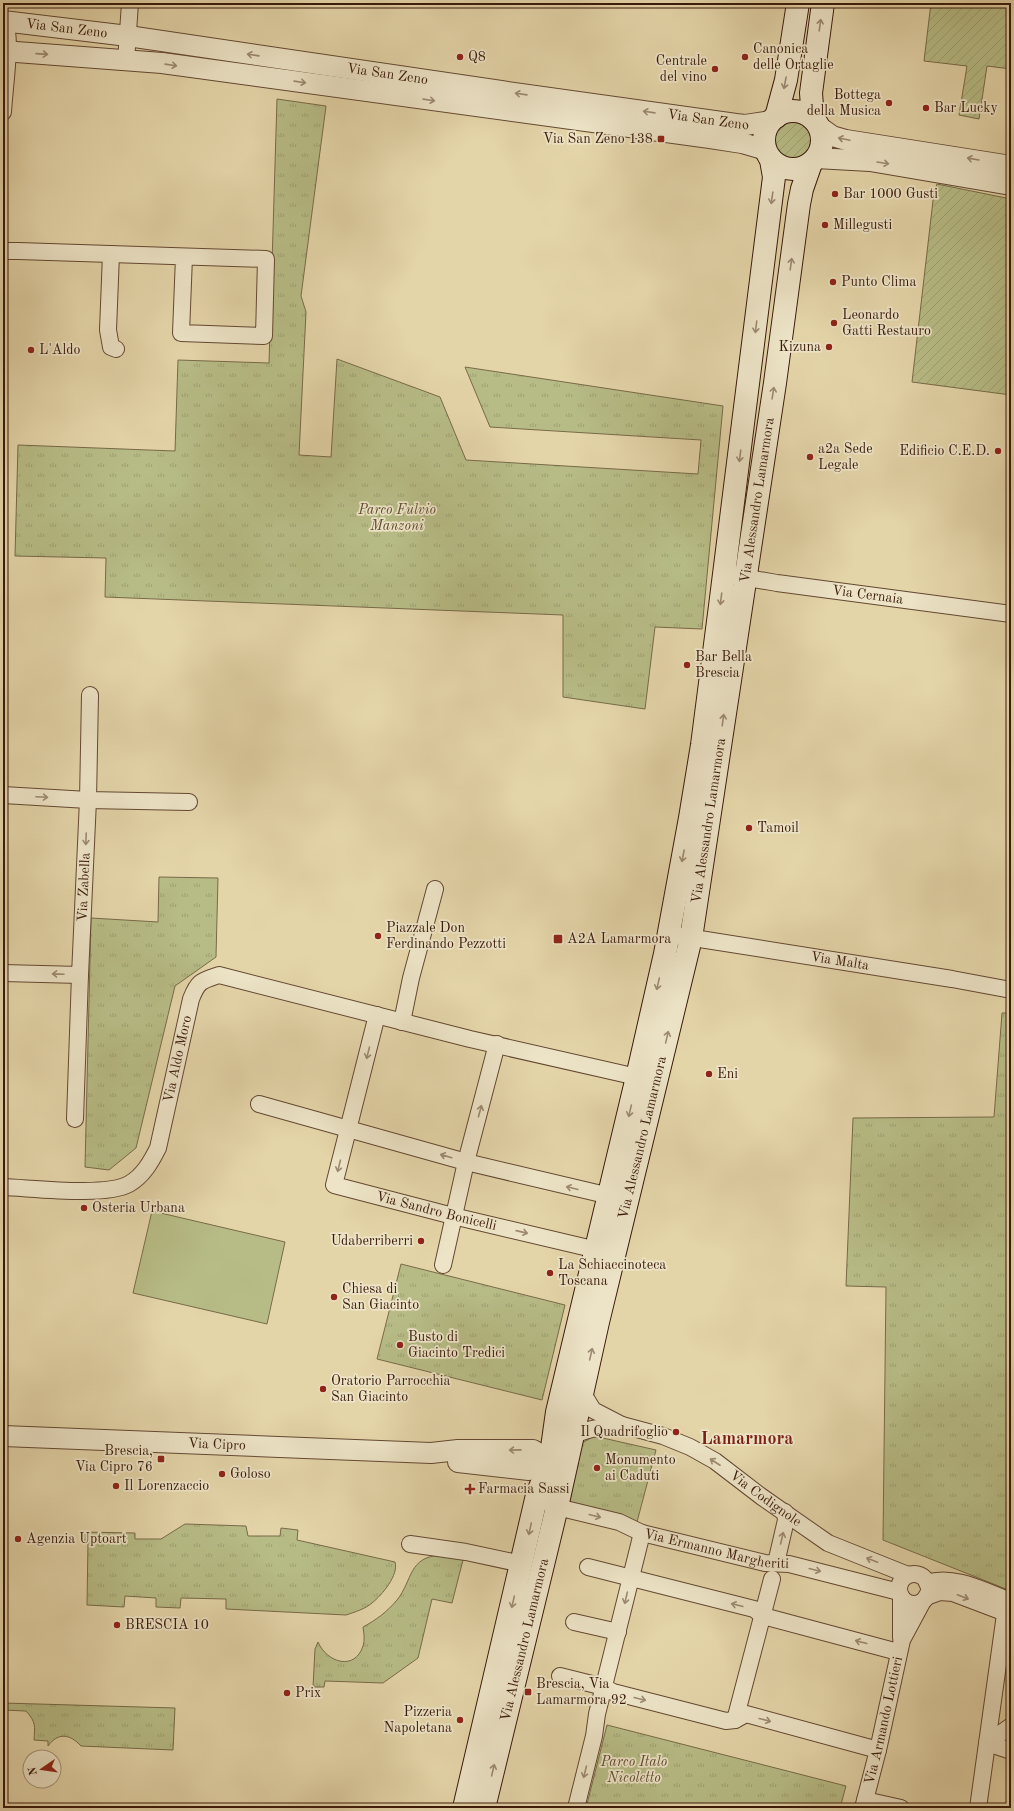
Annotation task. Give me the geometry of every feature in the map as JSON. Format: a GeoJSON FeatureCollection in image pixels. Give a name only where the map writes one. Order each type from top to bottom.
{"type":"FeatureCollection","features":[{"type":"Feature","properties":{"kind":"main road"},"geometry":{"type":"LineString","coordinates":[[796,5],[786,80],[773,119],[764,134],[768,155],[778,165],[794,169],[802,168],[814,160],[822,145],[822,138],[816,122],[811,93],[823,3]]}},
{"type":"Feature","properties":{"kind":"main road"},"geometry":{"type":"LineString","coordinates":[[773,119],[782,113],[795,111],[802,112],[816,122]]}},
{"type":"Feature","properties":{"kind":"main road","name":"Via Alessandro Lamarmora"},"geometry":{"type":"LineString","coordinates":[[464,1808],[537,1495],[558,1466],[573,1436],[582,1392],[691,938],[735,576],[774,178],[768,155]]}},
{"type":"Feature","properties":{"kind":"main road","name":"Via Alessandro Lamarmora"},"geometry":{"type":"LineString","coordinates":[[484,1808],[560,1513],[557,1412],[610,1196],[668,934],[702,745],[775,384],[799,204],[802,189],[814,160]]}},
{"type":"Feature","properties":{"kind":"street"},"geometry":{"type":"LineString","coordinates":[[126,61],[130,3]]}},
{"type":"Feature","properties":{"kind":"street"},"geometry":{"type":"LineString","coordinates":[[3,112],[5,51],[8,30],[4,22]]}},
{"type":"Feature","properties":{"kind":"street","name":"Via San Zeno"},"geometry":{"type":"LineString","coordinates":[[4,22],[128,36],[501,92],[736,124],[745,125],[773,119]]}},
{"type":"Feature","properties":{"kind":"street","name":"Via San Zeno"},"geometry":{"type":"LineString","coordinates":[[5,51],[162,63],[742,143],[768,155]]}},
{"type":"Feature","properties":{"kind":"street"},"geometry":{"type":"LineString","coordinates":[[816,122],[832,136],[846,140],[1011,166]]}},
{"type":"Feature","properties":{"kind":"street"},"geometry":{"type":"LineString","coordinates":[[814,160],[870,161],[1011,184]]}},
{"type":"Feature","properties":{"kind":"street"},"geometry":{"type":"LineString","coordinates":[[3,251],[184,256],[266,259],[264,336],[181,333],[184,256]]}},
{"type":"Feature","properties":{"kind":"street"},"geometry":{"type":"LineString","coordinates":[[111,254],[108,330],[111,347],[116,350]]}},
{"type":"Feature","properties":{"kind":"street","name":"Via Cernaia"},"geometry":{"type":"LineString","coordinates":[[735,576],[776,584],[1011,614]]}},
{"type":"Feature","properties":{"kind":"street","name":"Via Zabella"},"geometry":{"type":"LineString","coordinates":[[75,1119],[88,800],[90,695]]}},
{"type":"Feature","properties":{"kind":"street"},"geometry":{"type":"LineString","coordinates":[[3,795],[88,800],[189,802]]}},
{"type":"Feature","properties":{"kind":"street"},"geometry":{"type":"LineString","coordinates":[[402,1022],[411,978],[435,889]]}},
{"type":"Feature","properties":{"kind":"street","name":"Via Malta"},"geometry":{"type":"LineString","coordinates":[[668,934],[715,940],[1011,990]]}},
{"type":"Feature","properties":{"kind":"street"},"geometry":{"type":"LineString","coordinates":[[3,972],[80,975]]}},
{"type":"Feature","properties":{"kind":"street","name":"Via Aldo Moro"},"geometry":{"type":"LineString","coordinates":[[3,1187],[82,1191],[108,1190],[129,1184],[149,1166],[158,1148],[191,999],[196,985],[219,974],[402,1022],[637,1077]]}},
{"type":"Feature","properties":{"kind":"street"},"geometry":{"type":"LineString","coordinates":[[349,1128],[377,1015]]}},
{"type":"Feature","properties":{"kind":"street"},"geometry":{"type":"LineString","coordinates":[[443,1265],[466,1162],[497,1044]]}},
{"type":"Feature","properties":{"kind":"street"},"geometry":{"type":"LineString","coordinates":[[259,1104],[466,1162],[610,1196]]}},
{"type":"Feature","properties":{"kind":"street","name":"Via Sandro Bonicelli"},"geometry":{"type":"LineString","coordinates":[[349,1128],[334,1185],[453,1216],[597,1250]]}},
{"type":"Feature","properties":{"kind":"street","name":"Via Codignole"},"geometry":{"type":"LineString","coordinates":[[582,1392],[593,1410],[622,1425],[663,1436],[690,1447],[715,1461],[762,1498],[785,1512],[828,1544],[908,1575]]}},
{"type":"Feature","properties":{"kind":"street","name":"Via Codignole"},"geometry":{"type":"LineString","coordinates":[[573,1436],[601,1427],[622,1425]]}},
{"type":"Feature","properties":{"kind":"street","name":"Via Cipro"},"geometry":{"type":"LineString","coordinates":[[3,1436],[431,1453],[458,1450],[533,1450],[558,1466]]}},
{"type":"Feature","properties":{"kind":"street","name":"Via Cipro"},"geometry":{"type":"LineString","coordinates":[[431,1453],[446,1461],[529,1470],[558,1466]]}},
{"type":"Feature","properties":{"kind":"street"},"geometry":{"type":"LineString","coordinates":[[529,1470],[537,1495]]}},
{"type":"Feature","properties":{"kind":"street","name":"Via Ermanno Margheriti"},"geometry":{"type":"LineString","coordinates":[[537,1495],[560,1513],[619,1522],[642,1533],[765,1563],[790,1564],[900,1594]]}},
{"type":"Feature","properties":{"kind":"street"},"geometry":{"type":"LineString","coordinates":[[776,1563],[786,1520],[785,1512]]}},
{"type":"Feature","properties":{"kind":"street"},"geometry":{"type":"LineString","coordinates":[[576,1808],[642,1533]]}},
{"type":"Feature","properties":{"kind":"street","name":"Via Alessandro Lamarmora"},"geometry":{"type":"LineString","coordinates":[[410,1544],[466,1552],[522,1564]]}},
{"type":"Feature","properties":{"kind":"street"},"geometry":{"type":"LineString","coordinates":[[588,1567],[754,1609],[763,1616],[900,1646]]}},
{"type":"Feature","properties":{"kind":"street"},"geometry":{"type":"LineString","coordinates":[[925,1594],[921,1576],[917,1574],[908,1575],[900,1582],[900,1594],[911,1604],[915,1604],[925,1594],[936,1580],[956,1582],[1009,1607],[978,1808]]}},
{"type":"Feature","properties":{"kind":"street"},"geometry":{"type":"LineString","coordinates":[[735,1720],[772,1579]]}},
{"type":"Feature","properties":{"kind":"street","name":"Via Armando Lottieri"},"geometry":{"type":"LineString","coordinates":[[900,1594],[900,1646],[878,1750],[864,1804],[901,1808]]}},
{"type":"Feature","properties":{"kind":"street","name":"Via Armando Lottieri"},"geometry":{"type":"LineString","coordinates":[[900,1646],[925,1594]]}},
{"type":"Feature","properties":{"kind":"street"},"geometry":{"type":"LineString","coordinates":[[574,1622],[618,1632]]}},
{"type":"Feature","properties":{"kind":"street"},"geometry":{"type":"LineString","coordinates":[[560,1676],[604,1687],[613,1692],[726,1721],[735,1720],[746,1714],[878,1750]]}},
{"type":"Feature","properties":{"kind":"street"},"geometry":{"type":"LineString","coordinates":[[987,1743],[1011,1726]]}},
{"type":"Feature","properties":{"kind":"street"},"geometry":{"type":"LineString","coordinates":[[987,1743],[1011,1751]]}},
{"type":"Feature","properties":{"kind":"green space"},"geometry":{"type":"Polygon","coordinates":[[[931,3],[1011,3],[1011,69],[987,66],[979,119],[959,115],[967,66],[924,61],[931,3]]]}},
{"type":"Feature","properties":{"kind":"green space","name":"Parco Fulvio Manzoni"},"geometry":{"type":"Polygon","coordinates":[[[277,99],[326,106],[301,296],[306,312],[299,455],[331,457],[337,359],[440,397],[466,460],[698,474],[701,440],[490,427],[465,367],[723,406],[702,629],[655,627],[645,709],[563,697],[563,615],[105,597],[106,558],[15,556],[18,445],[175,451],[178,360],[269,363],[277,99]]]}},
{"type":"Feature","properties":{"kind":"green space"},"geometry":{"type":"Polygon","coordinates":[[[794,120],[802,122],[808,126],[812,132],[814,140],[812,148],[808,154],[802,158],[794,160],[786,158],[780,154],[776,148],[774,140],[776,132],[780,126],[786,122],[794,120]]]}},
{"type":"Feature","properties":{"kind":"green space"},"geometry":{"type":"Polygon","coordinates":[[[937,184],[1011,199],[1011,395],[912,382],[934,192],[937,184]]]}},
{"type":"Feature","properties":{"kind":"green space"},"geometry":{"type":"Polygon","coordinates":[[[159,877],[218,878],[216,957],[175,986],[136,1148],[109,1170],[85,1167],[91,918],[158,922],[159,877]]]}},
{"type":"Feature","properties":{"kind":"green space"},"geometry":{"type":"Polygon","coordinates":[[[1002,1013],[1011,1013],[1011,1591],[883,1540],[886,1287],[846,1286],[853,1118],[994,1117],[1002,1013]]]}},
{"type":"Feature","properties":{"kind":"green space"},"geometry":{"type":"Polygon","coordinates":[[[152,1211],[285,1242],[267,1324],[133,1293],[152,1211]]]}},
{"type":"Feature","properties":{"kind":"green space"},"geometry":{"type":"Polygon","coordinates":[[[401,1264],[565,1305],[542,1400],[377,1359],[401,1264]]]}},
{"type":"Feature","properties":{"kind":"green space"},"geometry":{"type":"Polygon","coordinates":[[[594,1436],[656,1450],[637,1522],[565,1505],[579,1445],[594,1436]]]}},
{"type":"Feature","properties":{"kind":"green space"},"geometry":{"type":"Polygon","coordinates":[[[185,1524],[246,1526],[248,1536],[280,1536],[281,1528],[298,1530],[297,1540],[395,1562],[396,1567],[392,1579],[385,1590],[372,1603],[363,1609],[346,1615],[226,1609],[226,1599],[181,1598],[180,1608],[156,1607],[156,1598],[125,1596],[124,1607],[87,1605],[88,1540],[81,1540],[81,1532],[135,1533],[135,1539],[161,1539],[185,1524]]]}},
{"type":"Feature","properties":{"kind":"green space"},"geometry":{"type":"Polygon","coordinates":[[[441,1555],[463,1560],[452,1603],[432,1599],[418,1658],[383,1683],[325,1681],[324,1687],[313,1687],[315,1649],[318,1642],[322,1649],[334,1659],[348,1661],[354,1659],[359,1654],[363,1646],[363,1627],[381,1615],[397,1600],[413,1571],[422,1560],[441,1555]]]}},
{"type":"Feature","properties":{"kind":"green space"},"geometry":{"type":"Polygon","coordinates":[[[3,1703],[175,1708],[173,1750],[81,1746],[73,1739],[64,1736],[56,1738],[48,1746],[48,1741],[34,1740],[34,1724],[32,1718],[26,1711],[3,1710],[3,1703]]]}},
{"type":"Feature","properties":{"kind":"green space","name":"Parco Italo Nicoletto"},"geometry":{"type":"Polygon","coordinates":[[[607,1725],[846,1786],[840,1808],[586,1808],[607,1725]]]}},
{"type":"Feature","properties":{"kind":"place","name":"Q8"},"geometry":{"type":"Point","coordinates":[460,57]}},
{"type":"Feature","properties":{"kind":"place","name":"Canonica delle Ortaglie"},"geometry":{"type":"Point","coordinates":[745,57]}},
{"type":"Feature","properties":{"kind":"place","name":"Centrale del vino"},"geometry":{"type":"Point","coordinates":[715,69]}},
{"type":"Feature","properties":{"kind":"place","name":"Bottega della Musica"},"geometry":{"type":"Point","coordinates":[889,103]}},
{"type":"Feature","properties":{"kind":"place","name":"Bar Lucky"},"geometry":{"type":"Point","coordinates":[926,108]}},
{"type":"Feature","properties":{"kind":"place","name":"Via San Zeno 138"},"geometry":{"type":"Point","coordinates":[661,139]}},
{"type":"Feature","properties":{"kind":"place","name":"Bar 1000 Gusti"},"geometry":{"type":"Point","coordinates":[835,194]}},
{"type":"Feature","properties":{"kind":"place","name":"Millegusti"},"geometry":{"type":"Point","coordinates":[825,225]}},
{"type":"Feature","properties":{"kind":"place","name":"Punto Clima"},"geometry":{"type":"Point","coordinates":[833,282]}},
{"type":"Feature","properties":{"kind":"place","name":"Leonardo Gatti Restauro"},"geometry":{"type":"Point","coordinates":[834,323]}},
{"type":"Feature","properties":{"kind":"place","name":"Kizuna"},"geometry":{"type":"Point","coordinates":[829,347]}},
{"type":"Feature","properties":{"kind":"place","name":"L'Aldo"},"geometry":{"type":"Point","coordinates":[31,350]}},
{"type":"Feature","properties":{"kind":"place","name":"Edificio C.E.D."},"geometry":{"type":"Point","coordinates":[998,451]}},
{"type":"Feature","properties":{"kind":"place","name":"a2a Sede Legale"},"geometry":{"type":"Point","coordinates":[810,457]}},
{"type":"Feature","properties":{"kind":"place","name":"Bar Bella Brescia"},"geometry":{"type":"Point","coordinates":[687,665]}},
{"type":"Feature","properties":{"kind":"place","name":"Tamoil"},"geometry":{"type":"Point","coordinates":[749,828]}},
{"type":"Feature","properties":{"kind":"place","name":"Piazzale Don Ferdinando Pezzotti"},"geometry":{"type":"Point","coordinates":[378,936]}},
{"type":"Feature","properties":{"kind":"place","name":"A2A Lamarmora"},"geometry":{"type":"Point","coordinates":[558,939]}},
{"type":"Feature","properties":{"kind":"place","name":"Eni"},"geometry":{"type":"Point","coordinates":[709,1074]}},
{"type":"Feature","properties":{"kind":"place","name":"Osteria Urbana"},"geometry":{"type":"Point","coordinates":[84,1208]}},
{"type":"Feature","properties":{"kind":"place","name":"Udaberriberri"},"geometry":{"type":"Point","coordinates":[421,1241]}},
{"type":"Feature","properties":{"kind":"place","name":"La Schiaccinoteca Toscana"},"geometry":{"type":"Point","coordinates":[550,1273]}},
{"type":"Feature","properties":{"kind":"place","name":"Chiesa di San Giacinto"},"geometry":{"type":"Point","coordinates":[334,1297]}},
{"type":"Feature","properties":{"kind":"place","name":"Busto di Giacinto Tredici"},"geometry":{"type":"Point","coordinates":[400,1345]}},
{"type":"Feature","properties":{"kind":"place","name":"Oratorio Parrocchia San Giacinto"},"geometry":{"type":"Point","coordinates":[323,1389]}},
{"type":"Feature","properties":{"kind":"place","name":"Il Quadrifoglio"},"geometry":{"type":"Point","coordinates":[676,1432]}},
{"type":"Feature","properties":{"kind":"place","name":"Brescia, Via Cipro 76"},"geometry":{"type":"Point","coordinates":[161,1459]}},
{"type":"Feature","properties":{"kind":"place","name":"Monumento ai Caduti"},"geometry":{"type":"Point","coordinates":[597,1468]}},
{"type":"Feature","properties":{"kind":"place","name":"Goloso"},"geometry":{"type":"Point","coordinates":[222,1474]}},
{"type":"Feature","properties":{"kind":"place","name":"Il Lorenzaccio"},"geometry":{"type":"Point","coordinates":[116,1486]}},
{"type":"Feature","properties":{"kind":"place","name":"Farmacia Sassi"},"geometry":{"type":"Point","coordinates":[470,1489]}},
{"type":"Feature","properties":{"kind":"place","name":"Agenzia Uptoart"},"geometry":{"type":"Point","coordinates":[18,1539]}},
{"type":"Feature","properties":{"kind":"place","name":"BRESCIA 10"},"geometry":{"type":"Point","coordinates":[117,1625]}},
{"type":"Feature","properties":{"kind":"place","name":"Brescia, Via Lamarmora 92"},"geometry":{"type":"Point","coordinates":[528,1692]}},
{"type":"Feature","properties":{"kind":"place","name":"Prix"},"geometry":{"type":"Point","coordinates":[287,1693]}},
{"type":"Feature","properties":{"kind":"place","name":"Pizzeria Napoletana"},"geometry":{"type":"Point","coordinates":[460,1720]}},
{"type":"Feature","properties":{"kind":"district","name":"Lamarmora"},"geometry":{"type":"Point","coordinates":[747,1439]}}]}
